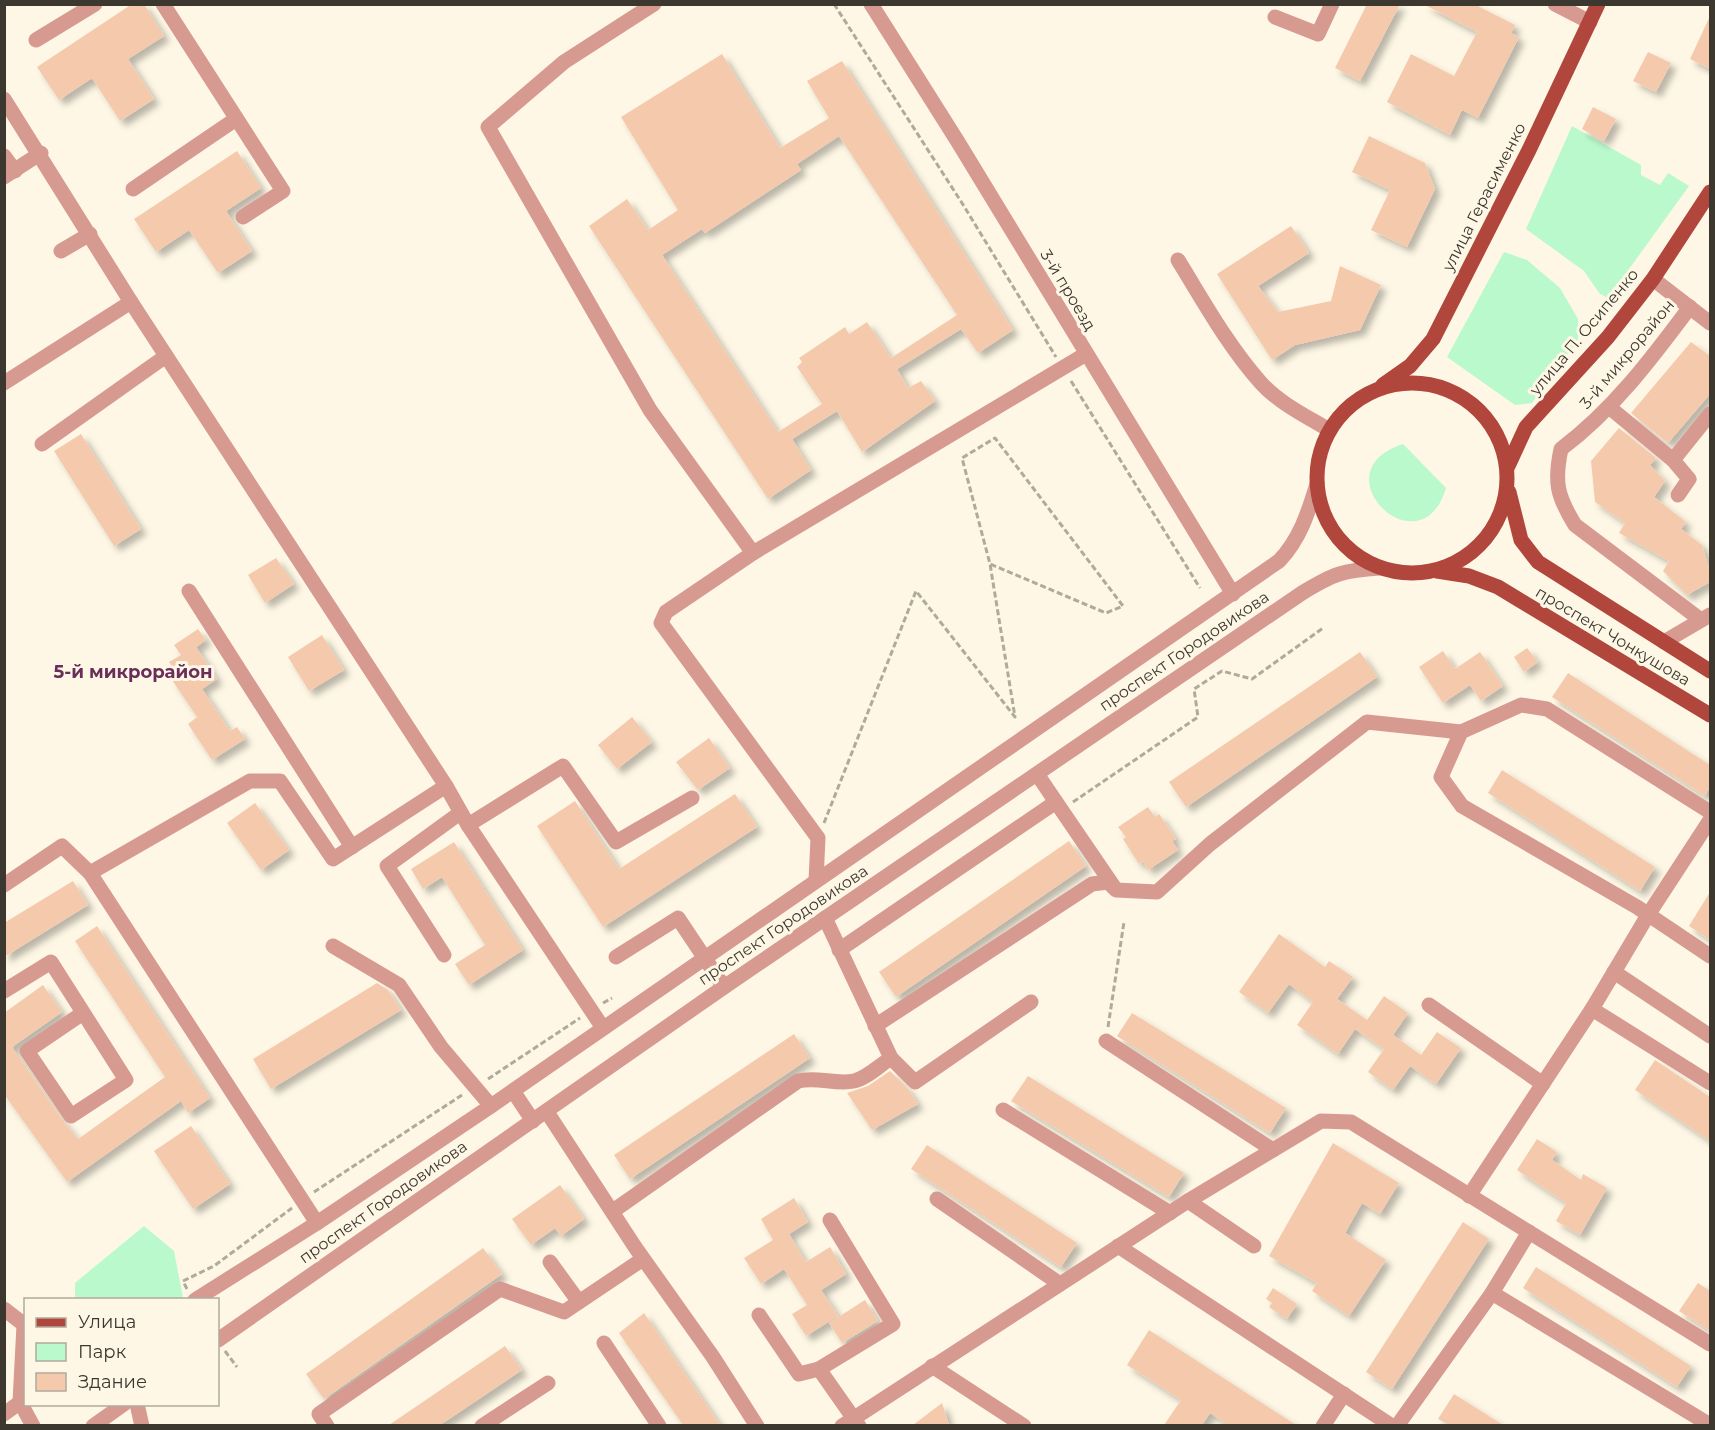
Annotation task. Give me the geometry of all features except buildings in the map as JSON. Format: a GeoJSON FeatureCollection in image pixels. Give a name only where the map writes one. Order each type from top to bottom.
{"type":"FeatureCollection","features":[{"type":"Feature","properties":{"kind":"main road","name":"улица Герасименко"},"geometry":{"type":"LineString","coordinates":[[1379,388],[1410,366],[1433,339],[1529,150],[1598,4]]}},
{"type":"Feature","properties":{"kind":"main road","name":"улица П. Осипенко"},"geometry":{"type":"LineString","coordinates":[[1508,473],[1526,427],[1608,337],[1653,279],[1710,192]]}},
{"type":"Feature","properties":{"kind":"main road"},"geometry":{"type":"LineString","coordinates":[[1411,382],[1439,386],[1464,398],[1485,416],[1500,439],[1508,473],[1507,494],[1499,520],[1483,543],[1461,561],[1435,571],[1408,574],[1380,568],[1356,555],[1336,536],[1322,511],[1317,484],[1319,456],[1329,430],[1350,405],[1379,388],[1411,382]]}},
{"type":"Feature","properties":{"kind":"main road","name":"проспект Чонкушова"},"geometry":{"type":"LineString","coordinates":[[1508,473],[1513,517],[1526,549],[1538,562],[1710,671]]}},
{"type":"Feature","properties":{"kind":"main road","name":"проспект Чонкушова"},"geometry":{"type":"LineString","coordinates":[[1435,571],[1469,576],[1498,587],[1710,715]]}},
{"type":"Feature","properties":{"kind":"street"},"geometry":{"type":"LineString","coordinates":[[36,40],[95,4]]}},
{"type":"Feature","properties":{"kind":"street"},"geometry":{"type":"LineString","coordinates":[[163,4],[283,191],[243,217]]}},
{"type":"Feature","properties":{"kind":"street"},"geometry":{"type":"LineString","coordinates":[[654,4],[564,62],[488,126],[650,410],[753,554]]}},
{"type":"Feature","properties":{"kind":"street","name":"3-й проезд"},"geometry":{"type":"LineString","coordinates":[[871,4],[958,142],[1233,594]]}},
{"type":"Feature","properties":{"kind":"street"},"geometry":{"type":"LineString","coordinates":[[1275,17],[1318,34],[1332,4]]}},
{"type":"Feature","properties":{"kind":"street"},"geometry":{"type":"LineString","coordinates":[[1555,4],[1590,22]]}},
{"type":"Feature","properties":{"kind":"street"},"geometry":{"type":"LineString","coordinates":[[4,99],[41,153],[131,302],[446,786],[464,819],[603,1028]]}},
{"type":"Feature","properties":{"kind":"street"},"geometry":{"type":"LineString","coordinates":[[133,189],[236,119]]}},
{"type":"Feature","properties":{"kind":"street"},"geometry":{"type":"LineString","coordinates":[[7,165],[41,153]]}},
{"type":"Feature","properties":{"kind":"street"},"geometry":{"type":"LineString","coordinates":[[61,251],[90,234]]}},
{"type":"Feature","properties":{"kind":"street"},"geometry":{"type":"LineString","coordinates":[[1178,260],[1229,342],[1262,384],[1329,430]]}},
{"type":"Feature","properties":{"kind":"street"},"geometry":{"type":"LineString","coordinates":[[1653,279],[1710,323]]}},
{"type":"Feature","properties":{"kind":"street"},"geometry":{"type":"LineString","coordinates":[[4,383],[131,302]]}},
{"type":"Feature","properties":{"kind":"street","name":"3-й микрорайон"},"geometry":{"type":"LineString","coordinates":[[1690,307],[1651,359],[1609,407],[1586,430],[1561,448],[1556,475],[1562,503],[1575,525],[1706,618]]}},
{"type":"Feature","properties":{"kind":"street"},"geometry":{"type":"LineString","coordinates":[[816,881],[818,838],[661,623],[666,612],[753,554],[1086,354]]}},
{"type":"Feature","properties":{"kind":"street"},"geometry":{"type":"LineString","coordinates":[[42,444],[166,356]]}},
{"type":"Feature","properties":{"kind":"street"},"geometry":{"type":"LineString","coordinates":[[1609,407],[1673,460],[1689,479],[1678,495]]}},
{"type":"Feature","properties":{"kind":"street"},"geometry":{"type":"LineString","coordinates":[[1673,460],[1710,414]]}},
{"type":"Feature","properties":{"kind":"street","name":"проспект Городовикова"},"geometry":{"type":"LineString","coordinates":[[191,1294],[317,1223],[491,1106],[1279,561],[1293,546],[1306,519],[1317,484]]}},
{"type":"Feature","properties":{"kind":"street","name":"проспект Городовикова"},"geometry":{"type":"LineString","coordinates":[[219,1342],[724,987],[1329,576],[1347,570],[1380,568]]}},
{"type":"Feature","properties":{"kind":"street"},"geometry":{"type":"LineString","coordinates":[[189,591],[352,847]]}},
{"type":"Feature","properties":{"kind":"street"},"geometry":{"type":"LineString","coordinates":[[1664,642],[1706,618]]}},
{"type":"Feature","properties":{"kind":"street"},"geometry":{"type":"LineString","coordinates":[[875,1026],[1092,884],[1108,882],[1116,890],[1157,892],[1210,843],[1367,723],[1461,732],[1521,705],[1547,709],[1710,812]]}},
{"type":"Feature","properties":{"kind":"street"},"geometry":{"type":"LineString","coordinates":[[1461,732],[1441,777],[1462,806],[1648,915],[1710,956]]}},
{"type":"Feature","properties":{"kind":"street"},"geometry":{"type":"LineString","coordinates":[[444,955],[387,866],[464,819],[562,766],[616,842],[692,798]]}},
{"type":"Feature","properties":{"kind":"street"},"geometry":{"type":"LineString","coordinates":[[1037,774],[1116,890]]}},
{"type":"Feature","properties":{"kind":"street"},"geometry":{"type":"LineString","coordinates":[[90,873],[250,781],[280,782],[333,859],[446,786]]}},
{"type":"Feature","properties":{"kind":"street"},"geometry":{"type":"LineString","coordinates":[[839,950],[1056,802]]}},
{"type":"Feature","properties":{"kind":"street"},"geometry":{"type":"LineString","coordinates":[[1469,1196],[1592,1009],[1648,915],[1710,820]]}},
{"type":"Feature","properties":{"kind":"street"},"geometry":{"type":"LineString","coordinates":[[4,885],[63,846],[90,873],[317,1223]]}},
{"type":"Feature","properties":{"kind":"street"},"geometry":{"type":"LineString","coordinates":[[616,957],[678,918],[703,959],[724,987]]}},
{"type":"Feature","properties":{"kind":"street"},"geometry":{"type":"LineString","coordinates":[[825,918],[891,1058],[915,1082],[1031,1002]]}},
{"type":"Feature","properties":{"kind":"street"},"geometry":{"type":"LineString","coordinates":[[333,946],[399,985],[441,1047],[491,1106]]}},
{"type":"Feature","properties":{"kind":"street"},"geometry":{"type":"LineString","coordinates":[[4,991],[51,962],[126,1080],[71,1116],[27,1052],[83,1013]]}},
{"type":"Feature","properties":{"kind":"street"},"geometry":{"type":"LineString","coordinates":[[1614,972],[1710,1036]]}},
{"type":"Feature","properties":{"kind":"street"},"geometry":{"type":"LineString","coordinates":[[1429,1005],[1543,1084]]}},
{"type":"Feature","properties":{"kind":"street"},"geometry":{"type":"LineString","coordinates":[[1592,1009],[1710,1083]]}},
{"type":"Feature","properties":{"kind":"street"},"geometry":{"type":"LineString","coordinates":[[1106,1041],[1273,1150]]}},
{"type":"Feature","properties":{"kind":"street"},"geometry":{"type":"LineString","coordinates":[[613,1211],[798,1081],[811,1077],[841,1082],[856,1080],[891,1058]]}},
{"type":"Feature","properties":{"kind":"street"},"geometry":{"type":"LineString","coordinates":[[513,1091],[533,1121]]}},
{"type":"Feature","properties":{"kind":"street"},"geometry":{"type":"LineString","coordinates":[[1003,1110],[1170,1213]]}},
{"type":"Feature","properties":{"kind":"street"},"geometry":{"type":"LineString","coordinates":[[547,1112],[643,1259],[701,1340],[757,1425]]}},
{"type":"Feature","properties":{"kind":"street"},"geometry":{"type":"LineString","coordinates":[[819,1369],[851,1423],[932,1366],[1188,1201],[1321,1121],[1351,1122],[1710,1344]]}},
{"type":"Feature","properties":{"kind":"street"},"geometry":{"type":"LineString","coordinates":[[937,1198],[1060,1284]]}},
{"type":"Feature","properties":{"kind":"street"},"geometry":{"type":"LineString","coordinates":[[1188,1201],[1254,1246]]}},
{"type":"Feature","properties":{"kind":"street"},"geometry":{"type":"LineString","coordinates":[[759,1315],[799,1374],[819,1369],[893,1324],[830,1220]]}},
{"type":"Feature","properties":{"kind":"street"},"geometry":{"type":"LineString","coordinates":[[1397,1425],[1492,1293],[1528,1232]]}},
{"type":"Feature","properties":{"kind":"street"},"geometry":{"type":"LineString","coordinates":[[1118,1246],[1392,1425]]}},
{"type":"Feature","properties":{"kind":"street"},"geometry":{"type":"LineString","coordinates":[[325,1425],[320,1414],[500,1289],[564,1312],[643,1259]]}},
{"type":"Feature","properties":{"kind":"street"},"geometry":{"type":"LineString","coordinates":[[550,1262],[579,1302]]}},
{"type":"Feature","properties":{"kind":"street"},"geometry":{"type":"LineString","coordinates":[[1492,1293],[1710,1425]]}},
{"type":"Feature","properties":{"kind":"street"},"geometry":{"type":"LineString","coordinates":[[4,1309],[24,1325]]}},
{"type":"Feature","properties":{"kind":"street"},"geometry":{"type":"LineString","coordinates":[[604,1343],[659,1425]]}},
{"type":"Feature","properties":{"kind":"street"},"geometry":{"type":"LineString","coordinates":[[4,1414],[23,1400],[24,1363]]}},
{"type":"Feature","properties":{"kind":"street"},"geometry":{"type":"LineString","coordinates":[[932,1366],[1024,1425]]}},
{"type":"Feature","properties":{"kind":"street"},"geometry":{"type":"LineString","coordinates":[[482,1425],[548,1383]]}},
{"type":"Feature","properties":{"kind":"street"},"geometry":{"type":"LineString","coordinates":[[1323,1425],[1344,1394]]}},
{"type":"Feature","properties":{"kind":"street"},"geometry":{"type":"LineString","coordinates":[[25,1406],[33,1425]]}},
{"type":"Feature","properties":{"kind":"street"},"geometry":{"type":"LineString","coordinates":[[93,1425],[121,1406]]}},
{"type":"Feature","properties":{"kind":"street"},"geometry":{"type":"LineString","coordinates":[[137,1406],[142,1425]]}},
{"type":"Feature","properties":{"kind":"path"},"geometry":{"type":"LineString","coordinates":[[834,4],[962,203],[1200,588]]}},
{"type":"Feature","properties":{"kind":"path"},"geometry":{"type":"LineString","coordinates":[[818,838],[916,591],[1015,717],[990,564],[962,458],[995,438],[1122,606],[1106,613],[990,564]]}},
{"type":"Feature","properties":{"kind":"path"},"geometry":{"type":"LineString","coordinates":[[1056,802],[1075,802],[1198,717],[1194,689],[1222,671],[1252,679],[1323,628]]}},
{"type":"Feature","properties":{"kind":"path"},"geometry":{"type":"LineString","coordinates":[[1106,1041],[1124,922]]}},
{"type":"Feature","properties":{"kind":"path"},"geometry":{"type":"LineString","coordinates":[[191,1294],[183,1281],[214,1266],[302,1200],[612,998]]}},
{"type":"Feature","properties":{"kind":"path"},"geometry":{"type":"LineString","coordinates":[[219,1342],[237,1367]]}},
{"type":"Feature","properties":{"kind":"green space"},"geometry":{"type":"Polygon","coordinates":[[[1572,126],[1641,165],[1641,175],[1660,185],[1668,173],[1689,186],[1608,298],[1600,294],[1584,271],[1526,229],[1572,126]]]}},
{"type":"Feature","properties":{"kind":"green space"},"geometry":{"type":"Polygon","coordinates":[[[1504,252],[1527,260],[1560,288],[1578,319],[1578,340],[1532,403],[1515,405],[1447,357],[1504,252]]]}},
{"type":"Feature","properties":{"kind":"green space"},"geometry":{"type":"Polygon","coordinates":[[[1403,444],[1446,488],[1433,512],[1416,521],[1398,519],[1382,508],[1372,493],[1370,475],[1379,457],[1403,444]]]}},
{"type":"Feature","properties":{"kind":"green space"},"geometry":{"type":"Polygon","coordinates":[[[144,1226],[174,1251],[183,1298],[75,1298],[75,1283],[144,1226]]]}},
{"type":"Feature","properties":{"kind":"district","name":"5-й микрорайон"},"geometry":{"type":"Point","coordinates":[133,672]}}]}
